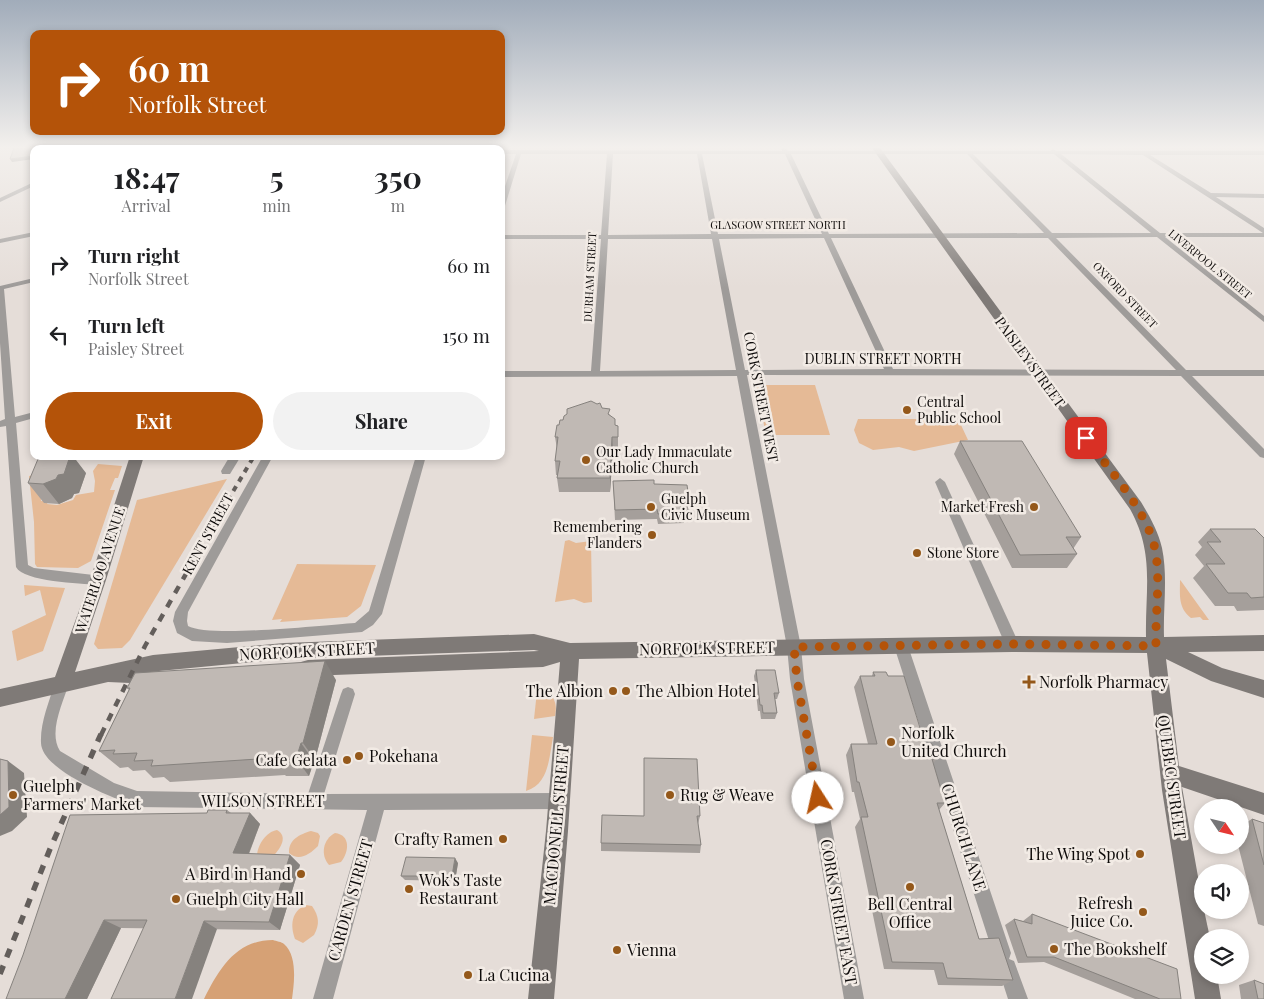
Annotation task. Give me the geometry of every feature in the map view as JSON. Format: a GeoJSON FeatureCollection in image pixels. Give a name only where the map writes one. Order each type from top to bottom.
{"type":"FeatureCollection","features":[{"type":"Feature","properties":{"kind":"main road","name":"PAISLEY STREET"},"geometry":{"type":"LineString","coordinates":[[909,195],[1136,506],[1151,535],[1156,558],[1156,646]]}},
{"type":"Feature","properties":{"kind":"main road","name":"WATERLOO AVENUE"},"geometry":{"type":"LineString","coordinates":[[62,683],[98,580],[135,460]]}},
{"type":"Feature","properties":{"kind":"main road","name":"NORFOLK STREET"},"geometry":{"type":"LineString","coordinates":[[0,698],[153,663],[284,651],[534,642],[570,651],[1012,644],[1156,646],[1264,643]]}},
{"type":"Feature","properties":{"kind":"main road"},"geometry":{"type":"LineString","coordinates":[[1156,646],[1218,675],[1264,689]]}},
{"type":"Feature","properties":{"kind":"main road","name":"QUEBEC STREET"},"geometry":{"type":"LineString","coordinates":[[1156,646],[1170,773],[1196,929]]}},
{"type":"Feature","properties":{"kind":"main road","name":"NORFOLK STREET"},"geometry":{"type":"LineString","coordinates":[[295,668],[544,659],[570,651]]}},
{"type":"Feature","properties":{"kind":"main road","name":"MACDONELL STREET"},"geometry":{"type":"LineString","coordinates":[[541,999],[570,651]]}},
{"type":"Feature","properties":{"kind":"main road","name":"NORFOLK STREET"},"geometry":{"type":"LineString","coordinates":[[104,673],[156,676],[275,670]]}},
{"type":"Feature","properties":{"kind":"main road"},"geometry":{"type":"LineString","coordinates":[[1170,773],[1264,804]]}},
{"type":"Feature","properties":{"kind":"main road"},"geometry":{"type":"LineString","coordinates":[[1206,984],[1208,999]]}},
{"type":"Feature","properties":{"kind":"street"},"geometry":{"type":"LineString","coordinates":[[0,200],[12,195]]}},
{"type":"Feature","properties":{"kind":"street","name":"DURHAM STREET"},"geometry":{"type":"LineString","coordinates":[[595,373],[607,195]]}},
{"type":"Feature","properties":{"kind":"street","name":"CORK STREET WEST"},"geometry":{"type":"LineString","coordinates":[[708,195],[794,647]]}},
{"type":"Feature","properties":{"kind":"street"},"geometry":{"type":"LineString","coordinates":[[807,195],[890,372]]}},
{"type":"Feature","properties":{"kind":"street","name":"OXFORD STREET"},"geometry":{"type":"LineString","coordinates":[[1010,195],[1264,455]]}},
{"type":"Feature","properties":{"kind":"street","name":"LIVERPOOL STREET"},"geometry":{"type":"LineString","coordinates":[[1108,195],[1264,320]]}},
{"type":"Feature","properties":{"kind":"street"},"geometry":{"type":"LineString","coordinates":[[1212,196],[1264,196]]}},
{"type":"Feature","properties":{"kind":"street"},"geometry":{"type":"LineString","coordinates":[[1212,196],[1264,231]]}},
{"type":"Feature","properties":{"kind":"street"},"geometry":{"type":"LineString","coordinates":[[0,241],[30,235]]}},
{"type":"Feature","properties":{"kind":"street","name":"GLASGOW STREET NORTH"},"geometry":{"type":"LineString","coordinates":[[505,237],[1264,235]]}},
{"type":"Feature","properties":{"kind":"street"},"geometry":{"type":"LineString","coordinates":[[30,281],[0,288],[5,423],[22,567],[31,573],[98,580]]}},
{"type":"Feature","properties":{"kind":"street","name":"DUBLIN STREET NORTH"},"geometry":{"type":"LineString","coordinates":[[505,374],[1264,373]]}},
{"type":"Feature","properties":{"kind":"street"},"geometry":{"type":"LineString","coordinates":[[5,423],[30,416]]}},
{"type":"Feature","properties":{"kind":"street","name":"KENT STREET"},"geometry":{"type":"LineString","coordinates":[[226,471],[233,460]]}},
{"type":"Feature","properties":{"kind":"street","name":"KENT STREET"},"geometry":{"type":"LineString","coordinates":[[266,460],[182,612],[180,621],[182,629],[192,636],[227,637],[356,628],[368,621],[374,614],[420,460]]}},
{"type":"Feature","properties":{"kind":"street"},"geometry":{"type":"LineString","coordinates":[[940,482],[1012,644]]}},
{"type":"Feature","properties":{"kind":"street","name":"CHURCH LANE"},"geometry":{"type":"LineString","coordinates":[[901,646],[1018,999]]}},
{"type":"Feature","properties":{"kind":"street","name":"CORK STREET EAST"},"geometry":{"type":"LineString","coordinates":[[794,647],[797,680],[854,999]]}},
{"type":"Feature","properties":{"kind":"street","name":"WILSON STREET"},"geometry":{"type":"LineString","coordinates":[[62,683],[49,726],[48,745],[55,756],[110,788],[137,799],[312,802],[559,801]]}},
{"type":"Feature","properties":{"kind":"street"},"geometry":{"type":"LineString","coordinates":[[312,802],[348,694]]}},
{"type":"Feature","properties":{"kind":"street","name":"CARDEN STREET"},"geometry":{"type":"LineString","coordinates":[[323,999],[378,801]]}},
{"type":"Feature","properties":{"kind":"shaded area"},"geometry":{"type":"Polygon","coordinates":[[[756,385],[815,385],[830,435],[766,435],[756,385]]]}},
{"type":"Feature","properties":{"kind":"shaded area"},"geometry":{"type":"Polygon","coordinates":[[[858,419],[950,419],[961,425],[968,440],[914,451],[899,447],[873,450],[859,443],[854,430],[858,419]]]}},
{"type":"Feature","properties":{"kind":"shaded area"},"geometry":{"type":"Polygon","coordinates":[[[98,464],[122,466],[118,478],[115,478],[110,490],[115,490],[91,561],[78,568],[37,567],[35,564],[34,522],[29,476],[40,474],[41,501],[49,500],[47,504],[57,505],[73,500],[76,495],[94,492],[95,481],[93,471],[98,464]]]}},
{"type":"Feature","properties":{"kind":"shaded area"},"geometry":{"type":"Polygon","coordinates":[[[227,479],[130,640],[122,648],[98,649],[94,644],[137,500],[227,479]]]}},
{"type":"Feature","properties":{"kind":"shaded area"},"geometry":{"type":"Polygon","coordinates":[[[569,540],[576,543],[591,541],[592,602],[584,603],[574,599],[555,602],[565,541],[569,540]]]}},
{"type":"Feature","properties":{"kind":"shaded area"},"geometry":{"type":"Polygon","coordinates":[[[297,564],[376,565],[361,606],[347,617],[280,622],[282,619],[272,620],[297,564]]]}},
{"type":"Feature","properties":{"kind":"shaded area"},"geometry":{"type":"Polygon","coordinates":[[[1180,580],[1209,620],[1203,620],[1200,617],[1191,618],[1184,610],[1181,601],[1180,580]]]}},
{"type":"Feature","properties":{"kind":"shaded area"},"geometry":{"type":"Polygon","coordinates":[[[24,585],[65,588],[43,651],[17,661],[12,631],[46,615],[40,590],[25,596],[24,585]]]}},
{"type":"Feature","properties":{"kind":"shaded area"},"geometry":{"type":"Polygon","coordinates":[[[537,691],[551,695],[556,706],[555,716],[534,719],[537,691]]]}},
{"type":"Feature","properties":{"kind":"shaded area"},"geometry":{"type":"Polygon","coordinates":[[[532,735],[553,737],[544,776],[534,788],[526,791],[532,735]]]}},
{"type":"Feature","properties":{"kind":"shaded area"},"geometry":{"type":"Polygon","coordinates":[[[277,830],[283,839],[277,852],[274,855],[257,855],[263,839],[269,833],[277,830]]]}},
{"type":"Feature","properties":{"kind":"shaded area"},"geometry":{"type":"Polygon","coordinates":[[[311,831],[318,833],[320,836],[318,846],[312,852],[300,857],[289,853],[290,845],[293,841],[311,831]]]}},
{"type":"Feature","properties":{"kind":"shaded area"},"geometry":{"type":"Polygon","coordinates":[[[335,833],[344,837],[347,849],[341,862],[329,865],[324,857],[324,848],[325,843],[335,833]]]}},
{"type":"Feature","properties":{"kind":"shaded area"},"geometry":{"type":"Polygon","coordinates":[[[306,905],[312,906],[318,924],[314,935],[303,943],[295,939],[292,924],[297,911],[306,905]]]}},
{"type":"Feature","properties":{"kind":"shaded area"},"geometry":{"type":"Polygon","coordinates":[[[273,940],[284,944],[291,956],[294,970],[292,999],[204,999],[216,977],[230,958],[249,945],[260,941],[273,940]]]}},
{"type":"Feature","properties":{"kind":"building","name":"Our Lady Immaculate Catholic Church"},"geometry":{"type":"Polygon","coordinates":[[[591,401],[597,404],[600,403],[602,408],[610,409],[608,414],[615,419],[615,425],[618,426],[618,437],[612,437],[610,478],[557,478],[560,461],[555,461],[558,437],[555,437],[557,425],[567,414],[567,409],[591,401]]]}},
{"type":"Feature","properties":{"kind":"building"},"geometry":{"type":"Polygon","coordinates":[[[960,441],[1022,441],[1081,537],[1066,537],[1077,554],[1020,555],[960,441]]]}},
{"type":"Feature","properties":{"kind":"building"},"geometry":{"type":"Polygon","coordinates":[[[38,460],[69,460],[64,474],[58,475],[56,479],[43,484],[28,483],[38,460]]]}},
{"type":"Feature","properties":{"kind":"building"},"geometry":{"type":"Polygon","coordinates":[[[654,480],[654,484],[687,485],[690,504],[683,504],[684,513],[658,514],[657,509],[615,510],[613,481],[654,480]]]}},
{"type":"Feature","properties":{"kind":"building"},"geometry":{"type":"Polygon","coordinates":[[[1210,529],[1255,529],[1264,538],[1264,597],[1251,598],[1247,593],[1228,593],[1206,564],[1225,564],[1207,542],[1221,542],[1210,529]]]}},
{"type":"Feature","properties":{"kind":"building"},"geometry":{"type":"Polygon","coordinates":[[[325,661],[303,743],[301,743],[296,759],[272,760],[273,758],[151,766],[153,760],[134,761],[137,753],[113,754],[115,750],[99,751],[130,688],[127,688],[135,673],[325,661]]]}},
{"type":"Feature","properties":{"kind":"building"},"geometry":{"type":"Polygon","coordinates":[[[756,670],[775,670],[779,693],[774,693],[777,713],[763,713],[762,705],[760,705],[756,670]]]}},
{"type":"Feature","properties":{"kind":"building"},"geometry":{"type":"Polygon","coordinates":[[[873,672],[886,672],[888,676],[904,676],[925,744],[932,744],[937,759],[932,759],[945,803],[937,803],[979,939],[999,938],[1013,980],[947,978],[943,963],[892,962],[861,817],[868,817],[859,782],[857,782],[851,744],[877,744],[860,676],[875,676],[873,672]]]}},
{"type":"Feature","properties":{"kind":"building"},"geometry":{"type":"Polygon","coordinates":[[[644,758],[697,759],[700,816],[697,816],[701,845],[601,843],[602,815],[644,816],[644,758]]]}},
{"type":"Feature","properties":{"kind":"building"},"geometry":{"type":"Polygon","coordinates":[[[0,759],[8,761],[9,807],[0,815],[0,759]]]}},
{"type":"Feature","properties":{"kind":"building","name":"Guelph City Hall"},"geometry":{"type":"Polygon","coordinates":[[[208,810],[227,810],[226,813],[250,813],[233,853],[290,855],[269,922],[204,921],[175,999],[111,999],[147,920],[104,920],[65,999],[6,999],[23,955],[70,815],[207,813],[208,810]]]}},
{"type":"Feature","properties":{"kind":"building"},"geometry":{"type":"Polygon","coordinates":[[[1252,819],[1264,823],[1264,865],[1252,819]]]}},
{"type":"Feature","properties":{"kind":"building"},"geometry":{"type":"Polygon","coordinates":[[[406,857],[455,858],[452,876],[401,876],[406,857]]]}},
{"type":"Feature","properties":{"kind":"building","name":"The Bookshelf"},"geometry":{"type":"Polygon","coordinates":[[[1032,914],[1177,969],[1181,999],[1160,999],[1054,957],[1027,957],[1014,919],[1032,924],[1032,914]]]}},
{"type":"Feature","properties":{"kind":"building"},"geometry":{"type":"Polygon","coordinates":[[[1254,980],[1264,984],[1264,999],[1258,999],[1254,980]]]}},
{"type":"Feature","properties":{"kind":"railway"},"geometry":{"type":"LineString","coordinates":[[211,529],[252,460]]}},
{"type":"Feature","properties":{"kind":"railway"},"geometry":{"type":"LineString","coordinates":[[101,735],[145,646],[212,528]]}},
{"type":"Feature","properties":{"kind":"railway"},"geometry":{"type":"LineString","coordinates":[[0,974],[50,849],[101,734]]}},
{"type":"Feature","properties":{"kind":"place","name":"Central Public School"},"geometry":{"type":"Point","coordinates":[907,410]}},
{"type":"Feature","properties":{"kind":"place","name":"Our Lady Immaculate Catholic Church"},"geometry":{"type":"Point","coordinates":[586,460]}},
{"type":"Feature","properties":{"kind":"place","name":"Guelph Civic Museum"},"geometry":{"type":"Point","coordinates":[651,507]}},
{"type":"Feature","properties":{"kind":"place","name":"Market Fresh"},"geometry":{"type":"Point","coordinates":[1034,507]}},
{"type":"Feature","properties":{"kind":"place","name":"Remembering Flanders"},"geometry":{"type":"Point","coordinates":[652,535]}},
{"type":"Feature","properties":{"kind":"place","name":"Stone Store"},"geometry":{"type":"Point","coordinates":[917,553]}},
{"type":"Feature","properties":{"kind":"place","name":"Norfolk Pharmacy"},"geometry":{"type":"Point","coordinates":[1029,682]}},
{"type":"Feature","properties":{"kind":"place","name":"The Albion"},"geometry":{"type":"Point","coordinates":[613,691]}},
{"type":"Feature","properties":{"kind":"place","name":"The Albion Hotel"},"geometry":{"type":"Point","coordinates":[626,691]}},
{"type":"Feature","properties":{"kind":"place","name":"Norfolk United Church"},"geometry":{"type":"Point","coordinates":[891,742]}},
{"type":"Feature","properties":{"kind":"place","name":"Pokehana"},"geometry":{"type":"Point","coordinates":[359,756]}},
{"type":"Feature","properties":{"kind":"place","name":"Cafe Gelata"},"geometry":{"type":"Point","coordinates":[347,760]}},
{"type":"Feature","properties":{"kind":"place","name":"Guelph Farmers' Market"},"geometry":{"type":"Point","coordinates":[13,795]}},
{"type":"Feature","properties":{"kind":"place","name":"Rug & Weave"},"geometry":{"type":"Point","coordinates":[670,795]}},
{"type":"Feature","properties":{"kind":"place","name":"Crafty Ramen"},"geometry":{"type":"Point","coordinates":[503,839]}},
{"type":"Feature","properties":{"kind":"place","name":"The Wing Spot"},"geometry":{"type":"Point","coordinates":[1140,854]}},
{"type":"Feature","properties":{"kind":"place","name":"A Bird in Hand"},"geometry":{"type":"Point","coordinates":[301,874]}},
{"type":"Feature","properties":{"kind":"place","name":"Bell Central Office"},"geometry":{"type":"Point","coordinates":[910,887]}},
{"type":"Feature","properties":{"kind":"place","name":"Wok's Taste Restaurant"},"geometry":{"type":"Point","coordinates":[409,889]}},
{"type":"Feature","properties":{"kind":"place","name":"Guelph City Hall"},"geometry":{"type":"Point","coordinates":[176,899]}},
{"type":"Feature","properties":{"kind":"place","name":"Refresh Juice Co."},"geometry":{"type":"Point","coordinates":[1143,912]}},
{"type":"Feature","properties":{"kind":"place","name":"The Bookshelf"},"geometry":{"type":"Point","coordinates":[1054,949]}},
{"type":"Feature","properties":{"kind":"place","name":"Vienna"},"geometry":{"type":"Point","coordinates":[617,950]}},
{"type":"Feature","properties":{"kind":"place","name":"La Cucina"},"geometry":{"type":"Point","coordinates":[468,975]}},
{"type":"Feature","properties":{"kind":"route"},"geometry":{"type":"LineString","coordinates":[[818,798],[797,680],[794,647],[1012,644],[1156,646],[1156,558],[1152,539],[1136,506],[1086,438]]}}]}
